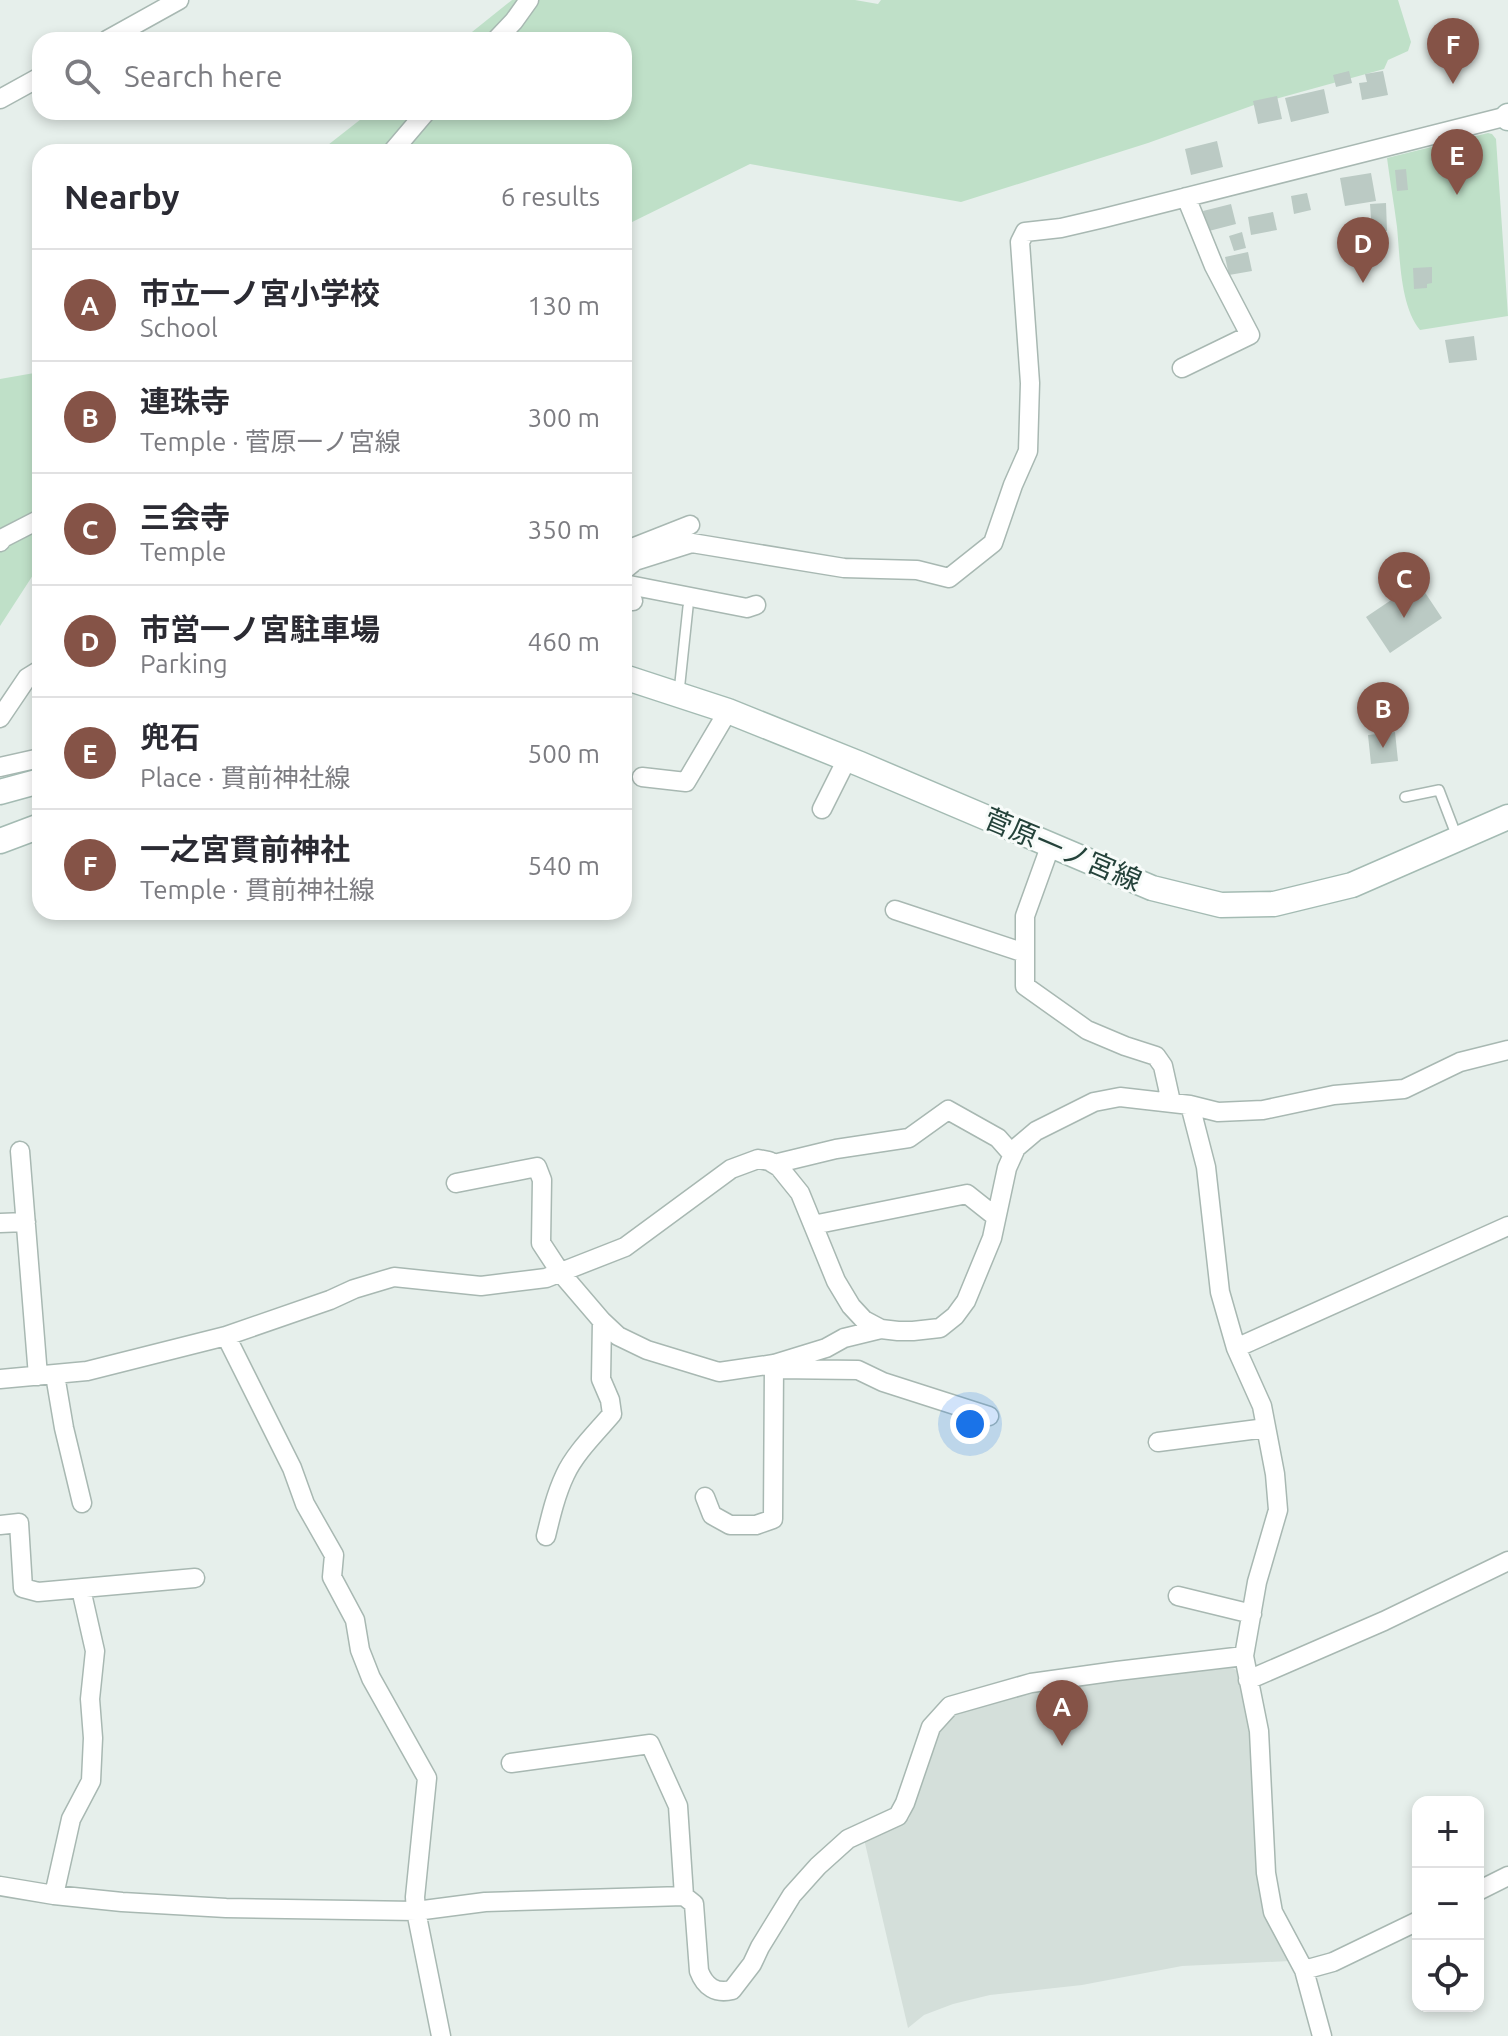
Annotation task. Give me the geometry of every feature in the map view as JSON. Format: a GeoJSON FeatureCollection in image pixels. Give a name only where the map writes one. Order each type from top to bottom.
{"type":"FeatureCollection","features":[{"type":"Feature","properties":{"kind":"main road","name":"菅原一ノ宮線"},"geometry":{"type":"LineString","coordinates":[[632,679],[728,711],[1152,888],[1221,905],[1274,904],[1352,885],[1508,817]]}},
{"type":"Feature","properties":{"kind":"main road"},"geometry":{"type":"LineString","coordinates":[[0,792],[32,783]]}},
{"type":"Feature","properties":{"kind":"main road"},"geometry":{"type":"LineString","coordinates":[[0,841],[32,829]]}},
{"type":"Feature","properties":{"kind":"street"},"geometry":{"type":"LineString","coordinates":[[121,32],[179,0]]}},
{"type":"Feature","properties":{"kind":"street"},"geometry":{"type":"LineString","coordinates":[[504,32],[529,0]]}},
{"type":"Feature","properties":{"kind":"street"},"geometry":{"type":"LineString","coordinates":[[0,99],[32,81]]}},
{"type":"Feature","properties":{"kind":"street"},"geometry":{"type":"LineString","coordinates":[[632,563],[692,543],[844,568],[917,570],[949,578],[993,543],[1028,451],[1030,383],[1020,242],[1025,232],[1061,228],[1508,117]]}},
{"type":"Feature","properties":{"kind":"street"},"geometry":{"type":"LineString","coordinates":[[399,144],[419,120]]}},
{"type":"Feature","properties":{"kind":"street"},"geometry":{"type":"LineString","coordinates":[[1182,368],[1250,335],[1214,266],[1186,197]]}},
{"type":"Feature","properties":{"kind":"street"},"geometry":{"type":"LineString","coordinates":[[0,542],[32,523]]}},
{"type":"Feature","properties":{"kind":"street"},"geometry":{"type":"LineString","coordinates":[[632,548],[690,525]]}},
{"type":"Feature","properties":{"kind":"street"},"geometry":{"type":"LineString","coordinates":[[632,586],[747,608],[756,605]]}},
{"type":"Feature","properties":{"kind":"street"},"geometry":{"type":"LineString","coordinates":[[0,718],[32,675]]}},
{"type":"Feature","properties":{"kind":"street"},"geometry":{"type":"LineString","coordinates":[[642,777],[686,782],[728,711]]}},
{"type":"Feature","properties":{"kind":"street"},"geometry":{"type":"LineString","coordinates":[[822,809],[847,759]]}},
{"type":"Feature","properties":{"kind":"street"},"geometry":{"type":"LineString","coordinates":[[0,767],[32,760]]}},
{"type":"Feature","properties":{"kind":"street"},"geometry":{"type":"LineString","coordinates":[[1051,844],[1025,916],[1025,986],[1087,1030],[1156,1056],[1163,1066],[1171,1102]]}},
{"type":"Feature","properties":{"kind":"street"},"geometry":{"type":"LineString","coordinates":[[895,910],[1025,953]]}},
{"type":"Feature","properties":{"kind":"street"},"geometry":{"type":"LineString","coordinates":[[774,1366],[821,1350],[844,1338],[881,1329],[913,1331],[940,1328],[955,1316],[966,1301],[992,1238],[1007,1168],[1016,1148],[1036,1131],[1094,1102],[1120,1097],[1171,1102],[1218,1112],[1263,1110],[1334,1095],[1404,1089],[1460,1062],[1508,1050]]}},
{"type":"Feature","properties":{"kind":"street"},"geometry":{"type":"LineString","coordinates":[[1190,1105],[1206,1167],[1220,1292],[1236,1348],[1262,1406],[1275,1474],[1278,1510],[1257,1582],[1244,1656],[1259,1731],[1266,1873],[1273,1912],[1304,1970],[1322,2036]]}},
{"type":"Feature","properties":{"kind":"street"},"geometry":{"type":"LineString","coordinates":[[774,1164],[836,1149],[909,1138],[948,1110],[998,1138],[1013,1155]]}},
{"type":"Feature","properties":{"kind":"street"},"geometry":{"type":"LineString","coordinates":[[20,1151],[26,1222],[47,1375],[64,1428],[82,1503]]}},
{"type":"Feature","properties":{"kind":"street"},"geometry":{"type":"LineString","coordinates":[[0,1379],[87,1371],[226,1336],[394,1277],[481,1286],[546,1278],[625,1247],[731,1169],[758,1159],[779,1167],[800,1193],[836,1281],[864,1320],[881,1329]]}},
{"type":"Feature","properties":{"kind":"street"},"geometry":{"type":"LineString","coordinates":[[456,1183],[537,1167],[542,1180],[541,1243],[560,1272],[602,1321],[618,1336],[647,1350],[719,1372],[774,1366],[858,1370]]}},
{"type":"Feature","properties":{"kind":"street"},"geometry":{"type":"LineString","coordinates":[[813,1225],[967,1194],[996,1217]]}},
{"type":"Feature","properties":{"kind":"street"},"geometry":{"type":"LineString","coordinates":[[0,1223],[26,1222]]}},
{"type":"Feature","properties":{"kind":"street"},"geometry":{"type":"LineString","coordinates":[[1236,1348],[1508,1226]]}},
{"type":"Feature","properties":{"kind":"street"},"geometry":{"type":"LineString","coordinates":[[546,1536],[566,1472],[612,1414],[601,1379],[602,1321]]}},
{"type":"Feature","properties":{"kind":"street"},"geometry":{"type":"LineString","coordinates":[[226,1336],[292,1468],[305,1504],[334,1555],[332,1577],[355,1620],[360,1650],[371,1678],[427,1778],[415,1897],[441,2036]]}},
{"type":"Feature","properties":{"kind":"street"},"geometry":{"type":"LineString","coordinates":[[821,1350],[883,1382],[989,1416]]}},
{"type":"Feature","properties":{"kind":"street"},"geometry":{"type":"LineString","coordinates":[[705,1497],[712,1515],[730,1525],[756,1525],[773,1519],[774,1366]]}},
{"type":"Feature","properties":{"kind":"street"},"geometry":{"type":"LineString","coordinates":[[1158,1442],[1266,1428]]}},
{"type":"Feature","properties":{"kind":"street"},"geometry":{"type":"LineString","coordinates":[[0,1525],[19,1523],[23,1588],[38,1592],[195,1578]]}},
{"type":"Feature","properties":{"kind":"street"},"geometry":{"type":"LineString","coordinates":[[1248,1680],[1384,1621],[1508,1561]]}},
{"type":"Feature","properties":{"kind":"street"},"geometry":{"type":"LineString","coordinates":[[54,1895],[71,1819],[91,1781],[93,1738],[90,1699],[95,1651],[81,1589]]}},
{"type":"Feature","properties":{"kind":"street"},"geometry":{"type":"LineString","coordinates":[[1178,1596],[1252,1614]]}},
{"type":"Feature","properties":{"kind":"street"},"geometry":{"type":"LineString","coordinates":[[0,1886],[122,1902],[226,1908],[416,1911],[485,1902],[684,1896],[694,1904],[702,1979],[715,1991],[732,1990],[752,1964],[792,1895],[818,1866],[848,1839],[898,1816],[931,1727],[950,1706],[1031,1683],[1244,1656]]}},
{"type":"Feature","properties":{"kind":"street"},"geometry":{"type":"LineString","coordinates":[[511,1763],[650,1744],[678,1806],[684,1896]]}},
{"type":"Feature","properties":{"kind":"street"},"geometry":{"type":"LineString","coordinates":[[1484,1888],[1508,1876]]}},
{"type":"Feature","properties":{"kind":"street"},"geometry":{"type":"LineString","coordinates":[[1304,1970],[1333,1962],[1412,1924]]}},
{"type":"Feature","properties":{"kind":"lane"},"geometry":{"type":"LineString","coordinates":[[679,694],[688,607]]}},
{"type":"Feature","properties":{"kind":"lane"},"geometry":{"type":"LineString","coordinates":[[1405,797],[1439,790],[1458,839]]}},
{"type":"Feature","properties":{"kind":"shaded area"},"geometry":{"type":"Polygon","coordinates":[[[1230,1666],[1242,1674],[1253,1737],[1259,1833],[1290,1961],[1182,1966],[1082,1985],[990,1995],[924,2015],[908,2028],[864,1839],[909,1819],[939,1730],[958,1712],[1034,1689],[1230,1666]]]}},
{"type":"Feature","properties":{"kind":"green space"},"geometry":{"type":"Polygon","coordinates":[[[512,0],[855,0],[878,4],[881,0],[1398,0],[1411,42],[1408,51],[1388,60],[1384,69],[1254,105],[1148,143],[961,202],[750,164],[632,222],[632,144],[329,144],[360,120],[632,120],[632,32],[472,32],[512,0]]]}},
{"type":"Feature","properties":{"kind":"green space"},"geometry":{"type":"Polygon","coordinates":[[[1488,133],[1496,139],[1508,316],[1420,330],[1413,320],[1405,295],[1387,158],[1488,133]]]}},
{"type":"Feature","properties":{"kind":"green space"},"geometry":{"type":"Polygon","coordinates":[[[32,373],[32,577],[0,626],[0,379],[32,373]]]}},
{"type":"Feature","properties":{"kind":"building"},"geometry":{"type":"Polygon","coordinates":[[[1349,71],[1352,83],[1336,87],[1333,75],[1349,71]]]}},
{"type":"Feature","properties":{"kind":"building"},"geometry":{"type":"Polygon","coordinates":[[[1383,71],[1388,95],[1362,100],[1359,83],[1367,82],[1365,74],[1383,71]]]}},
{"type":"Feature","properties":{"kind":"building"},"geometry":{"type":"Polygon","coordinates":[[[1324,89],[1329,113],[1291,122],[1285,98],[1324,89]]]}},
{"type":"Feature","properties":{"kind":"building"},"geometry":{"type":"Polygon","coordinates":[[[1277,96],[1282,119],[1258,124],[1253,101],[1277,96]]]}},
{"type":"Feature","properties":{"kind":"building"},"geometry":{"type":"Polygon","coordinates":[[[1217,141],[1223,167],[1191,175],[1185,149],[1217,141]]]}},
{"type":"Feature","properties":{"kind":"building"},"geometry":{"type":"Polygon","coordinates":[[[1406,169],[1408,190],[1397,191],[1395,170],[1406,169]]]}},
{"type":"Feature","properties":{"kind":"building"},"geometry":{"type":"Polygon","coordinates":[[[1371,173],[1376,201],[1345,206],[1340,178],[1371,173]]]}},
{"type":"Feature","properties":{"kind":"building"},"geometry":{"type":"Polygon","coordinates":[[[1307,193],[1311,210],[1294,214],[1291,196],[1307,193]]]}},
{"type":"Feature","properties":{"kind":"building"},"geometry":{"type":"Polygon","coordinates":[[[1386,203],[1387,231],[1372,232],[1370,204],[1386,203]]]}},
{"type":"Feature","properties":{"kind":"building"},"geometry":{"type":"Polygon","coordinates":[[[1231,204],[1236,224],[1209,231],[1203,211],[1231,204]]]}},
{"type":"Feature","properties":{"kind":"building"},"geometry":{"type":"Polygon","coordinates":[[[1273,212],[1277,230],[1251,235],[1248,217],[1273,212]]]}},
{"type":"Feature","properties":{"kind":"building"},"geometry":{"type":"Polygon","coordinates":[[[1242,232],[1246,248],[1234,251],[1229,236],[1242,232]]]}},
{"type":"Feature","properties":{"kind":"building"},"geometry":{"type":"Polygon","coordinates":[[[1248,252],[1252,271],[1229,275],[1225,257],[1248,252]]]}},
{"type":"Feature","properties":{"kind":"building"},"geometry":{"type":"Polygon","coordinates":[[[1432,267],[1432,283],[1427,284],[1427,288],[1414,289],[1413,268],[1432,267]]]}},
{"type":"Feature","properties":{"kind":"building"},"geometry":{"type":"Polygon","coordinates":[[[1474,336],[1477,360],[1449,363],[1445,340],[1474,336]]]}},
{"type":"Feature","properties":{"kind":"building"},"geometry":{"type":"Polygon","coordinates":[[[1418,582],[1442,618],[1390,653],[1366,617],[1418,582]]]}},
{"type":"Feature","properties":{"kind":"building"},"geometry":{"type":"Polygon","coordinates":[[[1395,732],[1398,761],[1371,764],[1368,735],[1395,732]]]}},
{"type":"Feature","properties":{"kind":"place","name":"一之宮貫前神社"},"geometry":{"type":"Point","coordinates":[1453,84]}},
{"type":"Feature","properties":{"kind":"place","name":"兜石"},"geometry":{"type":"Point","coordinates":[1457,195]}},
{"type":"Feature","properties":{"kind":"place","name":"市営一ノ宮駐車場"},"geometry":{"type":"Point","coordinates":[1363,283]}},
{"type":"Feature","properties":{"kind":"place","name":"三会寺"},"geometry":{"type":"Point","coordinates":[1404,618]}},
{"type":"Feature","properties":{"kind":"place","name":"連珠寺"},"geometry":{"type":"Point","coordinates":[1383,748]}},
{"type":"Feature","properties":{"kind":"place","name":"市立一ノ宮小学校"},"geometry":{"type":"Point","coordinates":[1062,1746]}}]}
